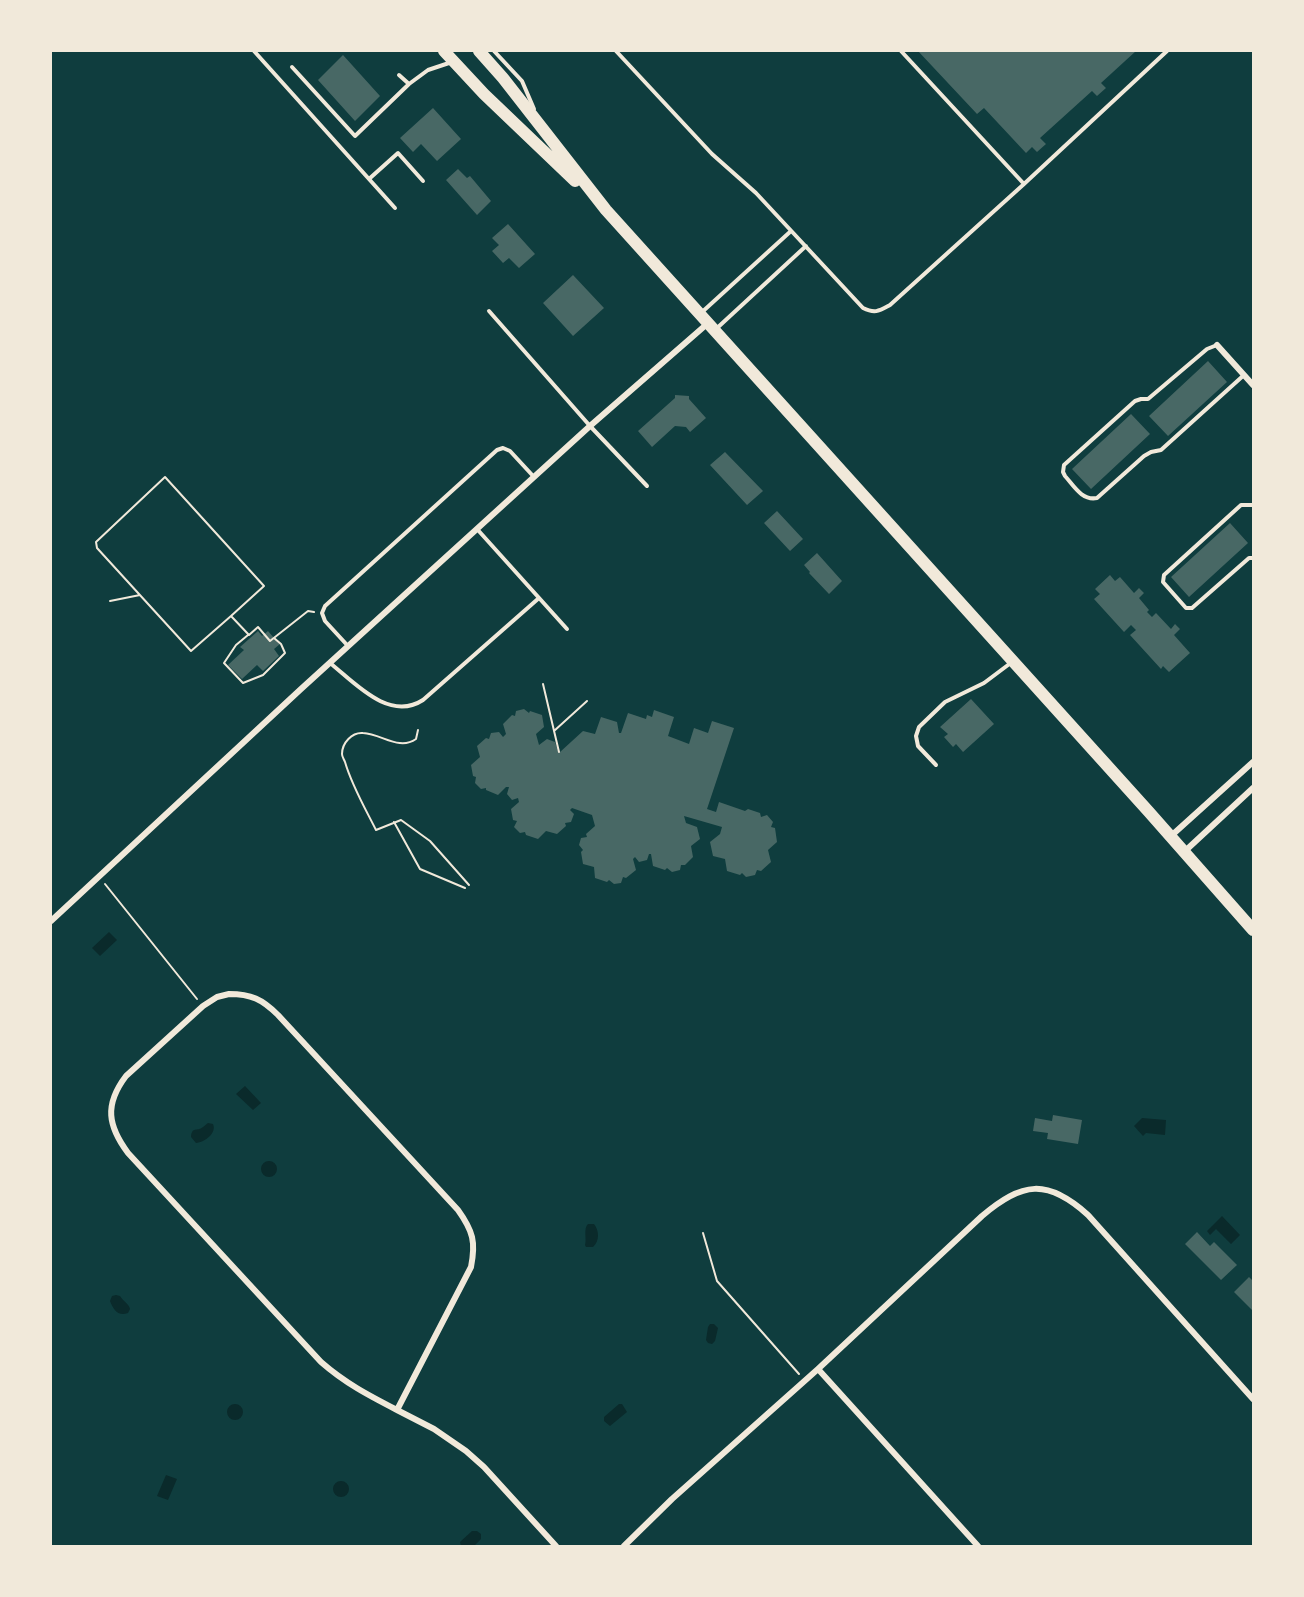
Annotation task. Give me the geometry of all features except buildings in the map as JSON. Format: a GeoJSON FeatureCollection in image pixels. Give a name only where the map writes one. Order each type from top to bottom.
{"type":"FeatureCollection","features":[{"type":"Feature","properties":{"kind":"main road"},"geometry":{"type":"LineString","coordinates":[[444,51],[484,94],[606,210]]}},
{"type":"Feature","properties":{"kind":"main road"},"geometry":{"type":"LineString","coordinates":[[479,51],[503,78],[606,210],[1253,930]]}},
{"type":"Feature","properties":{"kind":"street"},"geometry":{"type":"LineString","coordinates":[[51,921],[329,663],[707,323]]}},
{"type":"Feature","properties":{"kind":"street"},"geometry":{"type":"LineString","coordinates":[[1217,345],[1253,385]]}},
{"type":"Feature","properties":{"kind":"street"},"geometry":{"type":"LineString","coordinates":[[1171,837],[1253,762]]}},
{"type":"Feature","properties":{"kind":"street"},"geometry":{"type":"LineString","coordinates":[[1184,852],[1253,788]]}},
{"type":"Feature","properties":{"kind":"street"},"geometry":{"type":"LineString","coordinates":[[397,1410],[471,1267],[474,1250],[467,1223],[458,1210],[266,1004],[241,994],[217,997],[203,1006],[126,1076],[116,1089],[111,1112],[118,1139],[128,1153],[321,1362],[359,1391],[434,1429],[466,1451],[556,1546]]}},
{"type":"Feature","properties":{"kind":"street"},"geometry":{"type":"LineString","coordinates":[[624,1546],[672,1499],[805,1381],[994,1205],[1018,1192],[1034,1189],[1048,1190],[1075,1203],[1253,1399]]}},
{"type":"Feature","properties":{"kind":"street"},"geometry":{"type":"LineString","coordinates":[[818,1369],[978,1546]]}},
{"type":"Feature","properties":{"kind":"lane"},"geometry":{"type":"LineString","coordinates":[[254,51],[395,208]]}},
{"type":"Feature","properties":{"kind":"lane"},"geometry":{"type":"LineString","coordinates":[[494,51],[522,81],[542,129]]}},
{"type":"Feature","properties":{"kind":"lane"},"geometry":{"type":"LineString","coordinates":[[616,51],[712,154],[756,193],[863,308],[870,312],[879,311],[890,305],[1167,51]]}},
{"type":"Feature","properties":{"kind":"lane"},"geometry":{"type":"LineString","coordinates":[[901,51],[1024,184]]}},
{"type":"Feature","properties":{"kind":"lane"},"geometry":{"type":"LineString","coordinates":[[292,67],[355,136],[409,84],[428,70],[454,61]]}},
{"type":"Feature","properties":{"kind":"lane"},"geometry":{"type":"LineString","coordinates":[[399,75],[409,84]]}},
{"type":"Feature","properties":{"kind":"lane"},"geometry":{"type":"LineString","coordinates":[[369,179],[398,153],[423,181]]}},
{"type":"Feature","properties":{"kind":"lane"},"geometry":{"type":"LineString","coordinates":[[707,323],[791,231]]}},
{"type":"Feature","properties":{"kind":"lane"},"geometry":{"type":"LineString","coordinates":[[707,323],[806,246]]}},
{"type":"Feature","properties":{"kind":"lane"},"geometry":{"type":"LineString","coordinates":[[489,311],[590,426],[647,486]]}},
{"type":"Feature","properties":{"kind":"lane"},"geometry":{"type":"LineString","coordinates":[[1217,345],[1207,350],[1148,399],[1135,402],[1064,465],[1065,476],[1083,496],[1090,499],[1097,498],[1144,456],[1161,450],[1244,375]]}},
{"type":"Feature","properties":{"kind":"lane"},"geometry":{"type":"LineString","coordinates":[[348,646],[325,621],[322,613],[326,606],[497,450],[503,448],[510,451],[534,477]]}},
{"type":"Feature","properties":{"kind":"lane"},"geometry":{"type":"LineString","coordinates":[[1253,505],[1240,505],[1164,575],[1163,582],[1186,608],[1192,608],[1249,558],[1253,558]]}},
{"type":"Feature","properties":{"kind":"lane"},"geometry":{"type":"LineString","coordinates":[[477,529],[567,629]]}},
{"type":"Feature","properties":{"kind":"lane"},"geometry":{"type":"LineString","coordinates":[[329,663],[374,698],[390,706],[405,708],[415,705],[539,598]]}},
{"type":"Feature","properties":{"kind":"lane"},"geometry":{"type":"LineString","coordinates":[[936,765],[918,746],[916,736],[919,727],[945,702],[984,683],[1013,662]]}},
{"type":"Feature","properties":{"kind":"path"},"geometry":{"type":"LineString","coordinates":[[165,477],[264,586],[231,616],[191,651],[97,548],[96,542],[165,477]]}},
{"type":"Feature","properties":{"kind":"path"},"geometry":{"type":"LineString","coordinates":[[110,601],[140,595]]}},
{"type":"Feature","properties":{"kind":"path"},"geometry":{"type":"LineString","coordinates":[[274,638],[281,644],[285,653],[263,675],[243,683],[224,663],[236,645],[258,627],[270,641],[308,611],[322,613]]}},
{"type":"Feature","properties":{"kind":"path"},"geometry":{"type":"LineString","coordinates":[[231,616],[248,635]]}},
{"type":"Feature","properties":{"kind":"path"},"geometry":{"type":"LineString","coordinates":[[543,684],[559,752]]}},
{"type":"Feature","properties":{"kind":"path"},"geometry":{"type":"LineString","coordinates":[[554,731],[587,701]]}},
{"type":"Feature","properties":{"kind":"path"},"geometry":{"type":"LineString","coordinates":[[418,730],[416,739],[409,743],[398,743],[362,733],[353,735],[346,742],[342,753],[349,776],[376,830],[401,820],[430,841],[469,885]]}},
{"type":"Feature","properties":{"kind":"path"},"geometry":{"type":"LineString","coordinates":[[394,822],[420,869],[465,888]]}},
{"type":"Feature","properties":{"kind":"path"},"geometry":{"type":"LineString","coordinates":[[99,877],[203,1006]]}},
{"type":"Feature","properties":{"kind":"path"},"geometry":{"type":"LineString","coordinates":[[703,1233],[717,1281],[805,1381]]}},
{"type":"Feature","properties":{"kind":"water"},"geometry":{"type":"Polygon","coordinates":[[[109,932],[117,940],[100,956],[92,948],[109,932]]]}},
{"type":"Feature","properties":{"kind":"water"},"geometry":{"type":"Polygon","coordinates":[[[245,1086],[261,1103],[253,1110],[236,1094],[245,1086]]]}},
{"type":"Feature","properties":{"kind":"water"},"geometry":{"type":"Polygon","coordinates":[[[1142,1118],[1166,1120],[1165,1135],[1146,1133],[1143,1136],[1134,1126],[1142,1118]]]}},
{"type":"Feature","properties":{"kind":"water"},"geometry":{"type":"Polygon","coordinates":[[[208,1123],[213,1124],[212,1134],[196,1143],[191,1137],[192,1132],[208,1123]]]}},
{"type":"Feature","properties":{"kind":"water"},"geometry":{"type":"Polygon","coordinates":[[[269,1161],[275,1163],[277,1169],[275,1175],[269,1177],[263,1175],[261,1169],[263,1163],[269,1161]]]}},
{"type":"Feature","properties":{"kind":"water"},"geometry":{"type":"Polygon","coordinates":[[[1222,1216],[1240,1235],[1231,1244],[1216,1229],[1210,1235],[1207,1231],[1222,1216]]]}},
{"type":"Feature","properties":{"kind":"water"},"geometry":{"type":"Polygon","coordinates":[[[588,1224],[594,1224],[598,1232],[597,1242],[593,1247],[585,1245],[588,1224]]]}},
{"type":"Feature","properties":{"kind":"water"},"geometry":{"type":"Polygon","coordinates":[[[112,1296],[120,1296],[130,1309],[128,1313],[116,1312],[110,1301],[112,1296]]]}},
{"type":"Feature","properties":{"kind":"water"},"geometry":{"type":"Polygon","coordinates":[[[710,1324],[718,1328],[712,1344],[706,1340],[710,1324]]]}},
{"type":"Feature","properties":{"kind":"water"},"geometry":{"type":"Polygon","coordinates":[[[235,1404],[241,1406],[243,1412],[241,1418],[235,1420],[229,1418],[227,1412],[229,1406],[235,1404]]]}},
{"type":"Feature","properties":{"kind":"water"},"geometry":{"type":"Polygon","coordinates":[[[622,1404],[627,1412],[610,1426],[604,1421],[604,1417],[622,1404]]]}},
{"type":"Feature","properties":{"kind":"water"},"geometry":{"type":"Polygon","coordinates":[[[166,1475],[177,1479],[168,1500],[157,1496],[166,1475]]]}},
{"type":"Feature","properties":{"kind":"water"},"geometry":{"type":"Polygon","coordinates":[[[341,1481],[347,1483],[349,1489],[347,1495],[341,1497],[335,1495],[333,1489],[335,1483],[341,1481]]]}},
{"type":"Feature","properties":{"kind":"water"},"geometry":{"type":"Polygon","coordinates":[[[472,1531],[481,1534],[481,1539],[474,1546],[461,1546],[460,1542],[472,1531]]]}}]}
